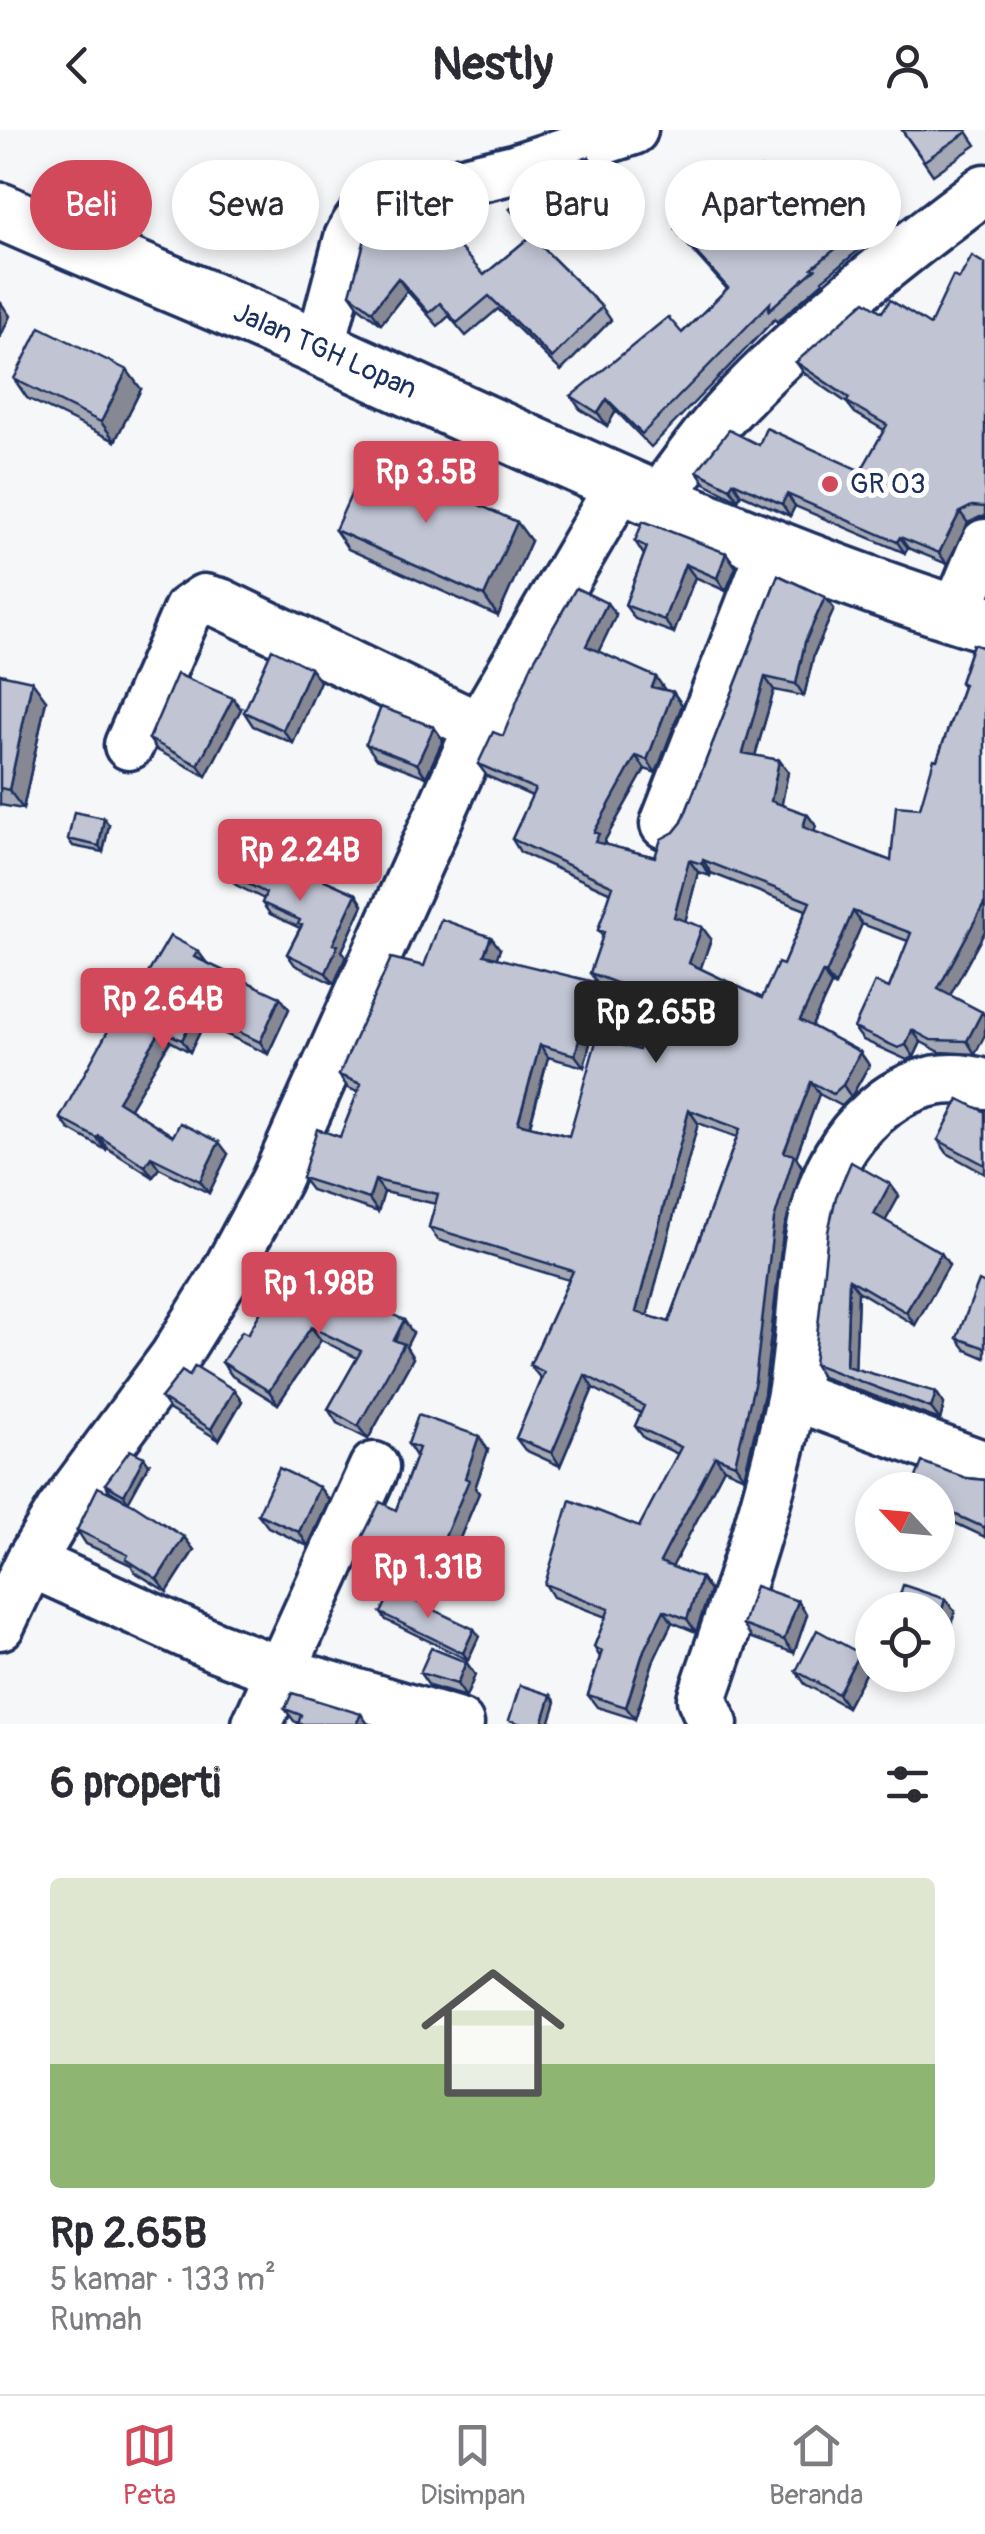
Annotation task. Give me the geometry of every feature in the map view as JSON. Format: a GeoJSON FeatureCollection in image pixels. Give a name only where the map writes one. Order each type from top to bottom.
{"type":"FeatureCollection","features":[{"type":"Feature","properties":{"kind":"highway","name":"Jalan TGH Lopan"},"geometry":{"type":"LineString","coordinates":[[0,211],[772,549],[970,619]]}},
{"type":"Feature","properties":{"kind":"street"},"geometry":{"type":"LineString","coordinates":[[320,348],[348,238],[373,206],[384,200],[514,169],[634,130]]}},
{"type":"Feature","properties":{"kind":"street"},"geometry":{"type":"LineString","coordinates":[[0,1625],[30,1562],[60,1512],[175,1356],[276,1180],[339,1032],[479,728],[639,493],[798,339],[985,189]]}},
{"type":"Feature","properties":{"kind":"street"},"geometry":{"type":"LineString","coordinates":[[970,619],[985,544]]}},
{"type":"Feature","properties":{"kind":"street"},"geometry":{"type":"LineString","coordinates":[[664,824],[772,549]]}},
{"type":"Feature","properties":{"kind":"street"},"geometry":{"type":"LineString","coordinates":[[129,746],[188,610],[204,600],[220,603],[479,728]]}},
{"type":"Feature","properties":{"kind":"street"},"geometry":{"type":"LineString","coordinates":[[713,1724],[702,1699],[746,1572],[792,1396],[815,1212],[826,1177],[841,1147],[860,1122],[908,1088],[941,1078],[985,1084]]}},
{"type":"Feature","properties":{"kind":"street"},"geometry":{"type":"LineString","coordinates":[[792,1396],[985,1466]]}},
{"type":"Feature","properties":{"kind":"street"},"geometry":{"type":"LineString","coordinates":[[257,1724],[374,1467]]}},
{"type":"Feature","properties":{"kind":"street"},"geometry":{"type":"LineString","coordinates":[[30,1562],[197,1639],[280,1671],[459,1724]]}},
{"type":"Feature","properties":{"kind":"building"},"geometry":{"type":"Polygon","coordinates":[[[902,130],[966,130],[967,132],[924,161],[902,130]]]}},
{"type":"Feature","properties":{"kind":"building"},"geometry":{"type":"Polygon","coordinates":[[[362,250],[462,250],[484,275],[514,250],[545,250],[602,307],[552,358],[489,296],[457,323],[440,303],[429,313],[398,278],[372,311],[350,294],[362,250]]]}},
{"type":"Feature","properties":{"kind":"building"},"geometry":{"type":"Polygon","coordinates":[[[694,250],[834,250],[769,310],[770,303],[642,434],[607,399],[598,413],[571,396],[668,317],[682,333],[728,288],[694,250]]]}},
{"type":"Feature","properties":{"kind":"building"},"geometry":{"type":"Polygon","coordinates":[[[972,256],[985,264],[985,507],[972,506],[960,512],[939,553],[900,537],[897,542],[787,494],[782,504],[733,482],[730,488],[697,471],[729,430],[759,445],[766,428],[861,471],[887,425],[847,402],[849,398],[796,362],[865,301],[882,312],[890,300],[930,325],[953,276],[959,279],[972,256]]]}},
{"type":"Feature","properties":{"kind":"building"},"geometry":{"type":"Polygon","coordinates":[[[40,327],[127,370],[101,422],[14,379],[40,327]]]}},
{"type":"Feature","properties":{"kind":"building"},"geometry":{"type":"Polygon","coordinates":[[[369,455],[517,522],[484,596],[335,530],[369,455]]]}},
{"type":"Feature","properties":{"kind":"building"},"geometry":{"type":"Polygon","coordinates":[[[643,521],[726,553],[717,578],[685,564],[664,620],[625,605],[647,547],[635,541],[643,521]]]}},
{"type":"Feature","properties":{"kind":"building"},"geometry":{"type":"Polygon","coordinates":[[[778,575],[825,597],[805,642],[796,684],[765,677],[743,753],[779,760],[771,801],[807,814],[803,827],[891,861],[896,806],[920,808],[934,759],[937,760],[964,684],[960,682],[973,644],[985,648],[985,902],[938,989],[982,1012],[967,1041],[931,1040],[912,1030],[906,1045],[898,1048],[854,1028],[875,982],[889,988],[911,933],[853,911],[826,974],[823,972],[800,1020],[860,1052],[843,1085],[833,1094],[811,1082],[784,1152],[794,1155],[774,1220],[755,1381],[735,1464],[715,1456],[660,1562],[701,1578],[687,1619],[664,1610],[644,1650],[626,1707],[588,1695],[602,1651],[594,1647],[609,1609],[545,1584],[570,1500],[639,1527],[681,1447],[635,1426],[644,1406],[585,1375],[552,1453],[516,1438],[544,1372],[530,1365],[573,1271],[429,1227],[438,1194],[375,1180],[369,1199],[302,1178],[317,1129],[340,1137],[361,1084],[339,1075],[391,958],[424,966],[441,919],[491,937],[484,955],[594,982],[575,1055],[540,1045],[518,1123],[569,1136],[597,1038],[639,1050],[653,997],[590,973],[604,932],[598,930],[613,886],[512,839],[535,789],[478,764],[493,732],[503,736],[532,664],[576,588],[607,603],[586,646],[656,677],[652,687],[673,692],[647,760],[636,756],[594,832],[599,834],[595,842],[655,857],[661,839],[682,822],[778,575]],[[689,860],[674,917],[702,927],[689,963],[762,998],[778,963],[783,965],[810,902],[703,860],[702,864],[689,860]],[[689,1110],[636,1312],[669,1322],[740,1129],[689,1110]]]}},
{"type":"Feature","properties":{"kind":"building"},"geometry":{"type":"Polygon","coordinates":[[[272,649],[310,668],[283,730],[244,712],[272,649]]]}},
{"type":"Feature","properties":{"kind":"building"},"geometry":{"type":"Polygon","coordinates":[[[0,674],[32,681],[9,790],[0,788],[0,674]]]}},
{"type":"Feature","properties":{"kind":"building"},"geometry":{"type":"Polygon","coordinates":[[[177,674],[233,698],[198,765],[149,739],[177,674]]]}},
{"type":"Feature","properties":{"kind":"building"},"geometry":{"type":"Polygon","coordinates":[[[381,707],[434,727],[417,764],[366,744],[381,707]]]}},
{"type":"Feature","properties":{"kind":"building"},"geometry":{"type":"Polygon","coordinates":[[[74,812],[104,818],[99,846],[68,839],[74,812]]]}},
{"type":"Feature","properties":{"kind":"building"},"geometry":{"type":"Polygon","coordinates":[[[241,848],[279,867],[284,857],[356,894],[333,944],[338,945],[326,973],[287,954],[302,925],[298,924],[300,920],[262,903],[266,893],[228,874],[241,848]]]}},
{"type":"Feature","properties":{"kind":"building"},"geometry":{"type":"Polygon","coordinates":[[[170,936],[198,951],[194,957],[280,997],[260,1042],[196,1012],[182,1040],[161,1030],[118,1101],[173,1136],[180,1123],[219,1142],[200,1181],[151,1157],[145,1166],[99,1136],[60,1118],[137,978],[143,982],[170,936]]]}},
{"type":"Feature","properties":{"kind":"building"},"geometry":{"type":"Polygon","coordinates":[[[959,1099],[985,1112],[985,1165],[938,1140],[959,1099]]]}},
{"type":"Feature","properties":{"kind":"building"},"geometry":{"type":"Polygon","coordinates":[[[851,1162],[890,1184],[874,1214],[941,1253],[906,1312],[849,1279],[846,1366],[936,1392],[931,1408],[814,1364],[828,1232],[836,1197],[851,1162]]]}},
{"type":"Feature","properties":{"kind":"building"},"geometry":{"type":"Polygon","coordinates":[[[291,1258],[335,1283],[334,1286],[404,1320],[394,1340],[404,1344],[358,1426],[328,1409],[361,1351],[311,1327],[269,1391],[222,1362],[242,1331],[248,1334],[291,1258]]]}},
{"type":"Feature","properties":{"kind":"building"},"geometry":{"type":"Polygon","coordinates":[[[979,1281],[985,1284],[985,1348],[957,1338],[979,1281]]]}},
{"type":"Feature","properties":{"kind":"building"},"geometry":{"type":"Polygon","coordinates":[[[195,1366],[234,1390],[211,1429],[161,1398],[182,1371],[189,1376],[195,1366]]]}},
{"type":"Feature","properties":{"kind":"building"},"geometry":{"type":"Polygon","coordinates":[[[418,1415],[479,1436],[465,1478],[469,1480],[428,1577],[360,1542],[380,1502],[396,1510],[419,1448],[408,1444],[418,1415]]]}},
{"type":"Feature","properties":{"kind":"building"},"geometry":{"type":"Polygon","coordinates":[[[130,1450],[144,1457],[124,1495],[105,1484],[130,1450]]]}},
{"type":"Feature","properties":{"kind":"building"},"geometry":{"type":"Polygon","coordinates":[[[922,1462],[950,1472],[918,1472],[922,1462]]]}},
{"type":"Feature","properties":{"kind":"building"},"geometry":{"type":"Polygon","coordinates":[[[279,1468],[319,1487],[299,1532],[258,1514],[279,1468]]]}},
{"type":"Feature","properties":{"kind":"building"},"geometry":{"type":"Polygon","coordinates":[[[955,1474],[985,1480],[985,1528],[955,1514],[955,1474]]]}},
{"type":"Feature","properties":{"kind":"building"},"geometry":{"type":"Polygon","coordinates":[[[98,1487],[184,1537],[157,1579],[126,1559],[128,1555],[77,1530],[98,1487]]]}},
{"type":"Feature","properties":{"kind":"building"},"geometry":{"type":"Polygon","coordinates":[[[903,1585],[924,1592],[901,1592],[903,1585]]]}},
{"type":"Feature","properties":{"kind":"building"},"geometry":{"type":"Polygon","coordinates":[[[755,1586],[798,1601],[784,1640],[743,1625],[755,1586]]]}},
{"type":"Feature","properties":{"kind":"building"},"geometry":{"type":"Polygon","coordinates":[[[392,1590],[474,1629],[463,1653],[381,1613],[392,1590]]]}},
{"type":"Feature","properties":{"kind":"building"},"geometry":{"type":"Polygon","coordinates":[[[817,1630],[855,1651],[855,1661],[838,1694],[796,1671],[817,1630]]]}},
{"type":"Feature","properties":{"kind":"building"},"geometry":{"type":"Polygon","coordinates":[[[431,1648],[466,1662],[457,1684],[420,1673],[431,1648]]]}},
{"type":"Feature","properties":{"kind":"building"},"geometry":{"type":"Polygon","coordinates":[[[520,1685],[551,1695],[542,1724],[509,1720],[520,1685]]]}},
{"type":"Feature","properties":{"kind":"building"},"geometry":{"type":"Polygon","coordinates":[[[292,1693],[361,1714],[356,1724],[298,1724],[301,1715],[285,1709],[292,1693]]]}},
{"type":"Feature","properties":{"kind":"place","name":"GR 03"},"geometry":{"type":"Point","coordinates":[830,484]}}]}
